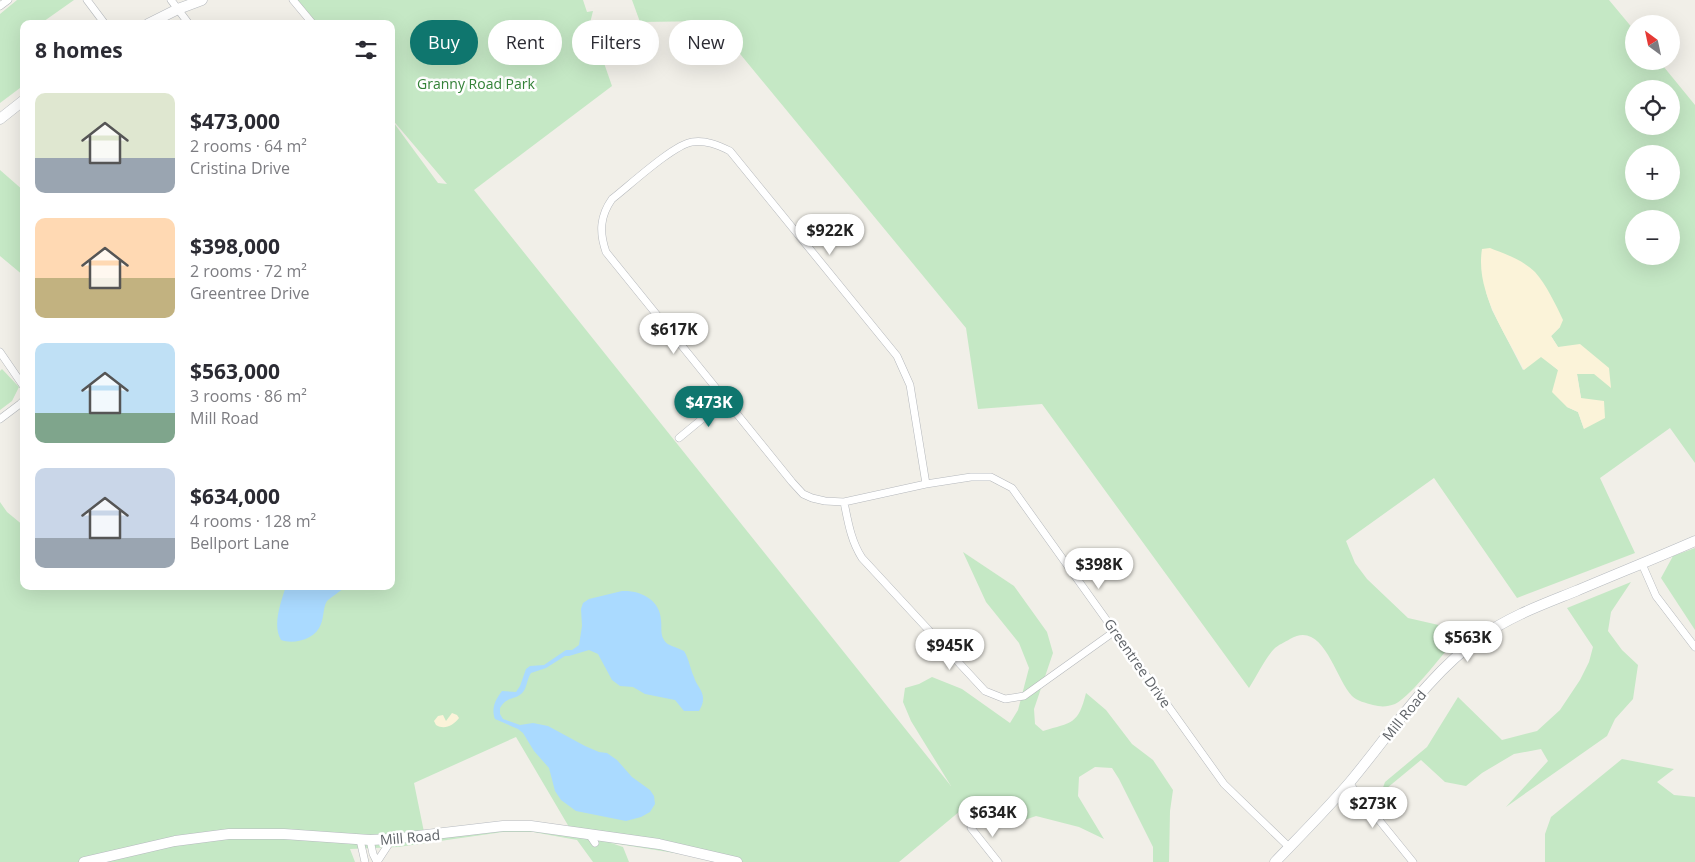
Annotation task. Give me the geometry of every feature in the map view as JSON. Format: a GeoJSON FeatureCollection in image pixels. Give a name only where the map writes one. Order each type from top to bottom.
{"type":"FeatureCollection","features":[{"type":"Feature","properties":{"kind":"main road"},"geometry":{"type":"LineString","coordinates":[[156,20],[202,0]]}},
{"type":"Feature","properties":{"kind":"main road"},"geometry":{"type":"LineString","coordinates":[[1,117],[20,103]]}},
{"type":"Feature","properties":{"kind":"main road","name":"Mill Road"},"geometry":{"type":"LineString","coordinates":[[1275,862],[1349,783],[1437,675],[1482,636],[1523,613],[1695,541]]}},
{"type":"Feature","properties":{"kind":"main road","name":"Mill Road"},"geometry":{"type":"LineString","coordinates":[[84,862],[176,840],[229,834],[284,834],[365,840],[392,839],[503,826],[532,826],[592,838],[659,844],[737,862]]}},
{"type":"Feature","properties":{"kind":"street"},"geometry":{"type":"LineString","coordinates":[[0,6],[8,0]]}},
{"type":"Feature","properties":{"kind":"street"},"geometry":{"type":"LineString","coordinates":[[87,0],[102,20]]}},
{"type":"Feature","properties":{"kind":"street"},"geometry":{"type":"LineString","coordinates":[[171,0],[186,20]]}},
{"type":"Feature","properties":{"kind":"street"},"geometry":{"type":"LineString","coordinates":[[293,0],[309,20]]}},
{"type":"Feature","properties":{"kind":"street","name":"Greentree Drive"},"geometry":{"type":"LineString","coordinates":[[926,484],[910,385],[897,356],[730,151],[712,143],[692,142],[675,149],[612,199],[606,207],[601,221],[601,233],[606,252],[803,494],[824,501],[844,502],[926,484],[980,476],[991,477],[1012,488],[1224,784],[1289,847]]}},
{"type":"Feature","properties":{"kind":"street"},"geometry":{"type":"LineString","coordinates":[[0,352],[20,380]]}},
{"type":"Feature","properties":{"kind":"street"},"geometry":{"type":"LineString","coordinates":[[679,438],[725,400]]}},
{"type":"Feature","properties":{"kind":"street"},"geometry":{"type":"LineString","coordinates":[[0,419],[20,404]]}},
{"type":"Feature","properties":{"kind":"street"},"geometry":{"type":"LineString","coordinates":[[844,502],[856,549],[862,558],[985,691],[1005,700],[1024,696],[1115,631]]}},
{"type":"Feature","properties":{"kind":"street"},"geometry":{"type":"LineString","coordinates":[[1642,564],[1656,596],[1695,647]]}},
{"type":"Feature","properties":{"kind":"street"},"geometry":{"type":"LineString","coordinates":[[1349,783],[1413,862]]}},
{"type":"Feature","properties":{"kind":"street"},"geometry":{"type":"LineString","coordinates":[[971,828],[998,862]]}},
{"type":"Feature","properties":{"kind":"street"},"geometry":{"type":"LineString","coordinates":[[377,862],[392,839]]}},
{"type":"Feature","properties":{"kind":"street"},"geometry":{"type":"LineString","coordinates":[[365,840],[377,862]]}},
{"type":"Feature","properties":{"kind":"street"},"geometry":{"type":"LineString","coordinates":[[365,840],[365,862]]}},
{"type":"Feature","properties":{"kind":"green space"},"geometry":{"type":"Polygon","coordinates":[[[17,0],[74,0],[46,20],[20,20],[20,88],[0,103],[0,14],[17,0]]]}},
{"type":"Feature","properties":{"kind":"green space","name":"Granny Road Park"},"geometry":{"type":"Polygon","coordinates":[[[293,0],[583,0],[587,12],[593,11],[591,20],[572,20],[572,65],[605,65],[612,86],[474,190],[951,786],[911,721],[903,702],[905,688],[919,684],[932,677],[962,689],[1010,723],[1018,710],[1029,668],[1019,643],[986,602],[963,552],[1014,586],[1047,632],[1053,653],[1034,709],[1035,724],[1043,731],[1072,721],[1080,711],[1086,693],[1106,710],[1132,744],[1153,760],[1173,790],[1170,811],[1169,862],[1153,862],[1153,847],[1112,768],[1095,767],[1079,777],[1078,796],[1104,839],[1079,827],[1036,816],[1013,824],[988,821],[966,806],[899,862],[732,862],[611,843],[623,847],[629,862],[593,862],[577,840],[533,832],[503,832],[398,847],[350,849],[355,862],[0,862],[0,502],[7,512],[20,523],[20,590],[395,590],[395,124],[438,183],[447,184],[395,123],[395,20],[310,20],[293,0]],[[516,737],[414,783],[424,832],[569,827],[516,737]]]}},
{"type":"Feature","properties":{"kind":"green space"},"geometry":{"type":"Polygon","coordinates":[[[632,0],[1609,0],[1625,19],[1625,70],[1666,70],[1675,80],[1625,80],[1625,135],[1680,135],[1680,87],[1695,105],[1695,463],[1670,428],[1600,478],[1635,553],[1517,598],[1434,478],[1346,541],[1355,563],[1367,579],[1408,618],[1443,626],[1461,634],[1420,682],[1411,692],[1395,704],[1379,706],[1362,702],[1352,696],[1346,688],[1320,644],[1311,637],[1301,635],[1290,639],[1274,649],[1249,688],[1042,404],[978,409],[966,328],[743,57],[743,20],[669,20],[669,22],[639,20],[632,0]],[[1486,292],[1492,310],[1523,370],[1541,356],[1558,370],[1567,407],[1578,412],[1584,429],[1577,374],[1594,374],[1558,347],[1551,336],[1560,327],[1486,292]]]}},
{"type":"Feature","properties":{"kind":"green space"},"geometry":{"type":"Polygon","coordinates":[[[0,170],[20,188],[20,273],[0,256],[0,170]]]}},
{"type":"Feature","properties":{"kind":"green space"},"geometry":{"type":"Polygon","coordinates":[[[2,369],[19,387],[12,401],[0,410],[0,371],[2,369]]]}},
{"type":"Feature","properties":{"kind":"green space"},"geometry":{"type":"Polygon","coordinates":[[[1695,548],[1695,630],[1661,578],[1673,556],[1695,548]]]}},
{"type":"Feature","properties":{"kind":"green space"},"geometry":{"type":"Polygon","coordinates":[[[1631,582],[1611,612],[1608,631],[1622,650],[1638,665],[1633,699],[1615,719],[1607,736],[1506,807],[1548,761],[1541,749],[1514,754],[1482,773],[1466,786],[1445,782],[1421,760],[1381,793],[1385,782],[1427,747],[1458,697],[1502,740],[1537,731],[1560,710],[1580,680],[1589,662],[1593,647],[1567,608],[1631,582]]]}},
{"type":"Feature","properties":{"kind":"green space"},"geometry":{"type":"Polygon","coordinates":[[[1622,759],[1674,769],[1657,782],[1674,795],[1695,797],[1695,862],[1545,862],[1545,834],[1551,817],[1622,759]]]}},
{"type":"Feature","properties":{"kind":"sand"},"geometry":{"type":"Polygon","coordinates":[[[1490,248],[1525,264],[1543,282],[1563,320],[1560,327],[1551,336],[1558,347],[1580,344],[1609,368],[1611,388],[1594,374],[1577,374],[1581,398],[1604,401],[1605,418],[1584,429],[1578,412],[1567,407],[1552,392],[1558,370],[1541,357],[1524,370],[1487,297],[1481,265],[1482,249],[1490,248]]]}},
{"type":"Feature","properties":{"kind":"sand"},"geometry":{"type":"Polygon","coordinates":[[[452,713],[459,718],[454,723],[445,727],[436,725],[434,721],[438,716],[443,715],[446,721],[452,713]]]}},
{"type":"Feature","properties":{"kind":"water"},"geometry":{"type":"Polygon","coordinates":[[[285,590],[341,590],[327,601],[321,624],[314,634],[304,640],[292,642],[281,640],[278,634],[277,621],[285,590]]]}},
{"type":"Feature","properties":{"kind":"water"},"geometry":{"type":"Polygon","coordinates":[[[622,591],[642,594],[657,607],[660,613],[665,642],[684,651],[702,694],[703,703],[699,711],[684,711],[675,700],[645,694],[633,687],[620,686],[612,680],[598,654],[589,650],[565,656],[546,668],[531,673],[523,692],[506,701],[500,708],[500,714],[503,719],[520,725],[533,723],[548,726],[585,746],[607,753],[617,760],[632,777],[650,790],[654,796],[655,804],[650,812],[641,817],[626,821],[576,811],[561,800],[555,791],[549,768],[534,751],[523,733],[495,719],[493,712],[496,701],[502,691],[516,692],[526,669],[530,666],[544,665],[566,650],[572,650],[579,645],[583,603],[589,599],[622,591]]]}}]}
